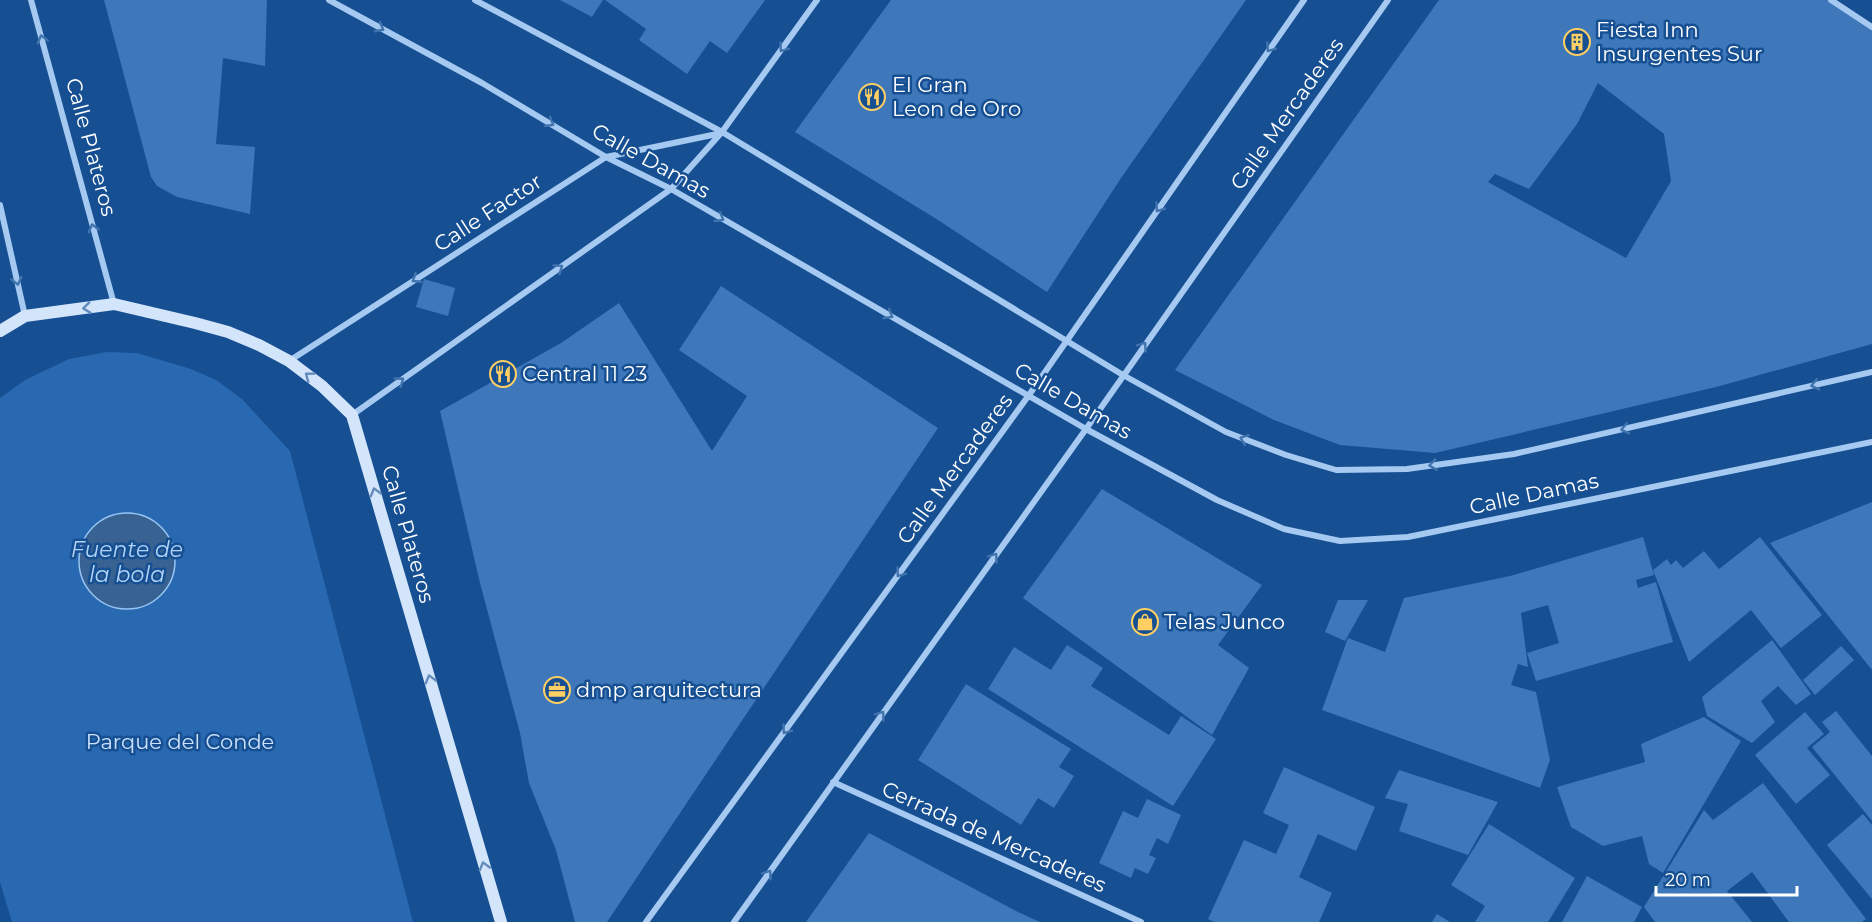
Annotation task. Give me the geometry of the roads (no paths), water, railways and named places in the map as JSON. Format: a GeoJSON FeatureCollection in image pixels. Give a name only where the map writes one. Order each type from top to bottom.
{"type":"FeatureCollection","features":[{"type":"Feature","properties":{"kind":"street","name":"Calle Plateros"},"geometry":{"type":"LineString","coordinates":[[31,0],[114,304]]}},
{"type":"Feature","properties":{"kind":"street","name":"Calle Damas"},"geometry":{"type":"LineString","coordinates":[[328,0],[482,83],[606,157],[670,189],[1086,429],[1217,500],[1284,529],[1340,542],[1408,537],[1872,442]]}},
{"type":"Feature","properties":{"kind":"street","name":"Calle Damas"},"geometry":{"type":"LineString","coordinates":[[475,0],[722,132],[1123,375],[1226,432],[1286,455],[1336,470],[1407,469],[1514,454],[1872,372]]}},
{"type":"Feature","properties":{"kind":"street"},"geometry":{"type":"LineString","coordinates":[[352,415],[670,189],[722,132],[818,0]]}},
{"type":"Feature","properties":{"kind":"street","name":"Calle Mercaderes"},"geometry":{"type":"LineString","coordinates":[[646,922],[1029,395],[1304,0]]}},
{"type":"Feature","properties":{"kind":"street","name":"Calle Mercaderes"},"geometry":{"type":"LineString","coordinates":[[734,922],[1086,429],[1388,0]]}},
{"type":"Feature","properties":{"kind":"street"},"geometry":{"type":"LineString","coordinates":[[1831,0],[1872,27]]}},
{"type":"Feature","properties":{"kind":"street","name":"Calle Factor"},"geometry":{"type":"LineString","coordinates":[[289,361],[606,157],[722,132]]}},
{"type":"Feature","properties":{"kind":"street"},"geometry":{"type":"LineString","coordinates":[[0,204],[25,316]]}},
{"type":"Feature","properties":{"kind":"street","name":"Calle Plateros"},"geometry":{"type":"LineString","coordinates":[[0,331],[25,316],[114,304],[228,332],[259,345],[289,361],[322,386],[352,415],[501,922]]}},
{"type":"Feature","properties":{"kind":"street","name":"Cerrada de Mercaderes"},"geometry":{"type":"LineString","coordinates":[[833,782],[1141,922]]}},
{"type":"Feature","properties":{"kind":"water","name":"Fuente de la bola"},"geometry":{"type":"Polygon","coordinates":[[[127,513],[145,517],[161,527],[171,543],[175,561],[171,579],[161,595],[145,605],[127,609],[109,605],[93,595],[83,579],[79,561],[83,543],[93,527],[109,517],[127,513]]]}},
{"type":"Feature","properties":{"kind":"place","name":"Fiesta Inn Insurgentes Sur"},"geometry":{"type":"Point","coordinates":[1577,42]}},
{"type":"Feature","properties":{"kind":"place","name":"El Gran Leon de Oro"},"geometry":{"type":"Point","coordinates":[872,97]}},
{"type":"Feature","properties":{"kind":"place","name":"Central 11 23"},"geometry":{"type":"Point","coordinates":[503,374]}},
{"type":"Feature","properties":{"kind":"place","name":"Telas Junco"},"geometry":{"type":"Point","coordinates":[1145,622]}},
{"type":"Feature","properties":{"kind":"place","name":"dmp arquitectura"},"geometry":{"type":"Point","coordinates":[557,690]}},
{"type":"Feature","properties":{"kind":"park label","name":"Parque del Conde"},"geometry":{"type":"Point","coordinates":[180,742]}}]}
